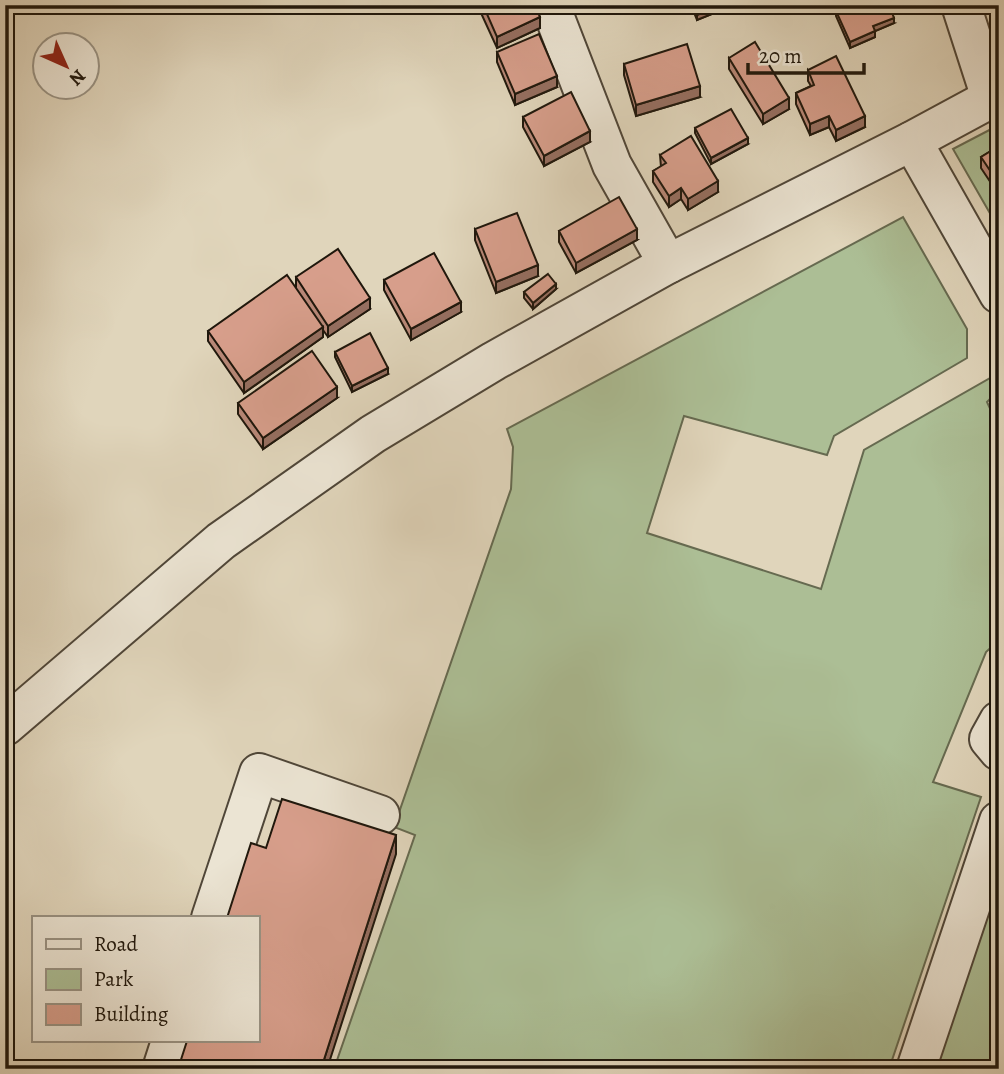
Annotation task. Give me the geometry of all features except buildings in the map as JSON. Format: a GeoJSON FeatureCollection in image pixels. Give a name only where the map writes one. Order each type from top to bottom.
{"type":"FeatureCollection","features":[{"type":"Feature","properties":{"kind":"street"},"geometry":{"type":"LineString","coordinates":[[550,5],[612,165],[668,264]]}},
{"type":"Feature","properties":{"kind":"street"},"geometry":{"type":"LineString","coordinates":[[5,726],[221,541],[373,434],[494,361],[668,264],[995,96],[961,5]]}},
{"type":"Feature","properties":{"kind":"street"},"geometry":{"type":"LineString","coordinates":[[912,141],[999,294]]}},
{"type":"Feature","properties":{"kind":"street"},"geometry":{"type":"LineString","coordinates":[[999,721],[989,739],[999,751]]}},
{"type":"Feature","properties":{"kind":"street"},"geometry":{"type":"LineString","coordinates":[[212,916],[259,773],[380,815]]}},
{"type":"Feature","properties":{"kind":"street"},"geometry":{"type":"LineString","coordinates":[[916,1069],[999,821]]}},
{"type":"Feature","properties":{"kind":"street"},"geometry":{"type":"LineString","coordinates":[[162,1069],[171,1042]]}},
{"type":"Feature","properties":{"kind":"green space"},"geometry":{"type":"Polygon","coordinates":[[[999,125],[999,229],[953,149],[999,125]]]}},
{"type":"Feature","properties":{"kind":"green space"},"geometry":{"type":"Polygon","coordinates":[[[903,217],[967,329],[967,358],[834,436],[827,455],[684,416],[647,533],[821,589],[864,450],[999,373],[999,390],[987,402],[999,428],[999,640],[986,652],[933,782],[981,797],[889,1069],[334,1069],[415,835],[394,827],[511,489],[513,447],[507,429],[903,217]]]}},
{"type":"Feature","properties":{"kind":"green space"},"geometry":{"type":"Polygon","coordinates":[[[999,871],[999,1069],[933,1069],[999,871]]]}}]}
